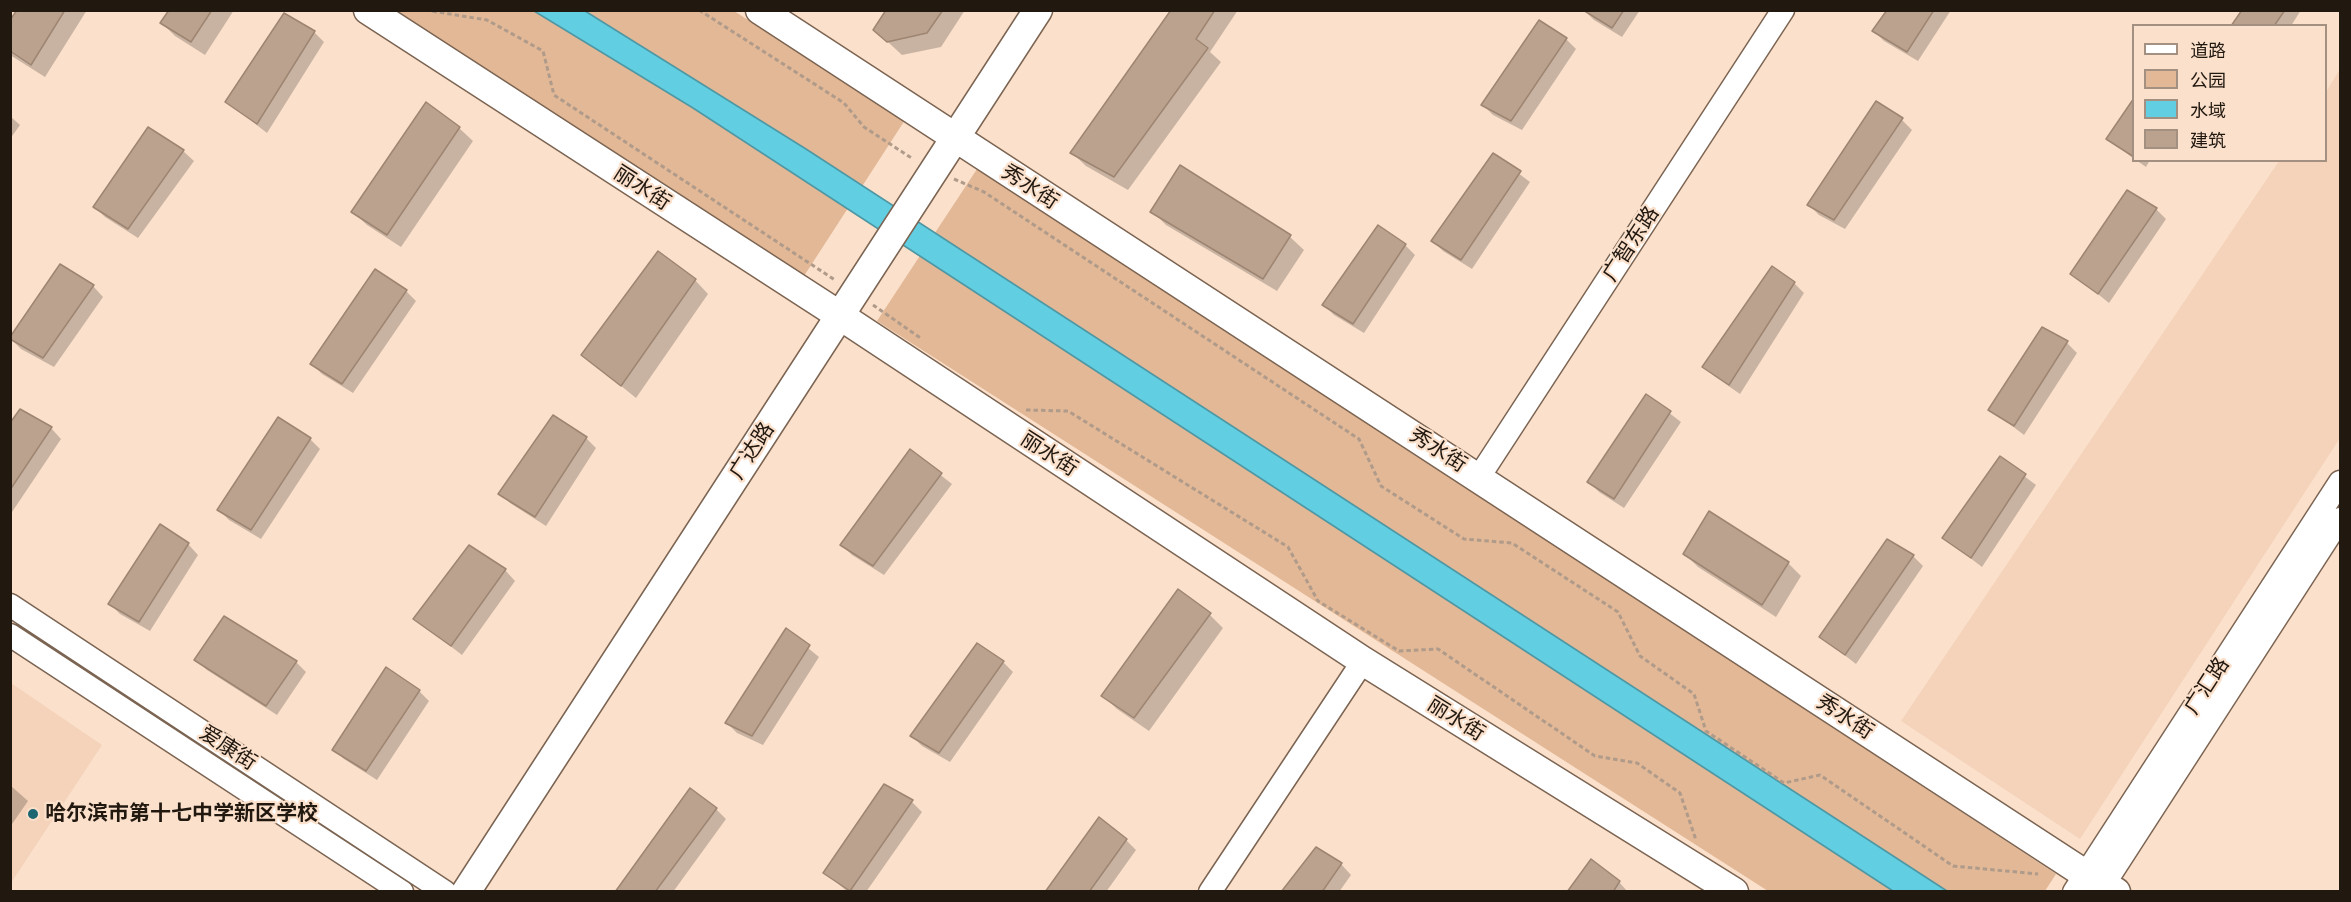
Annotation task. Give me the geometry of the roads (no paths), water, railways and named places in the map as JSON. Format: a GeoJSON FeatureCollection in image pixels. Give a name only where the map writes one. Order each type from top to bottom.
{"type":"FeatureCollection","features":[{"type":"Feature","properties":{"kind":"main road","name":"丽水街"},"geometry":{"type":"LineString","coordinates":[[368,10],[839,299],[1363,661],[1734,891]]}},
{"type":"Feature","properties":{"kind":"main road","name":"秀水街"},"geometry":{"type":"LineString","coordinates":[[760,10],[1479,477],[2095,886]]}},
{"type":"Feature","properties":{"kind":"main road","name":"广达路"},"geometry":{"type":"LineString","coordinates":[[446,891],[926,167],[1017,10]]}},
{"type":"Feature","properties":{"kind":"main road","name":"广达路"},"geometry":{"type":"LineString","coordinates":[[947,133],[1038,10]]}},
{"type":"Feature","properties":{"kind":"main road","name":"广达路"},"geometry":{"type":"LineString","coordinates":[[466,891],[839,299]]}},
{"type":"Feature","properties":{"kind":"street","name":"广智东路"},"geometry":{"type":"LineString","coordinates":[[1479,477],[1783,10]]}},
{"type":"Feature","properties":{"kind":"street","name":"广汇路"},"geometry":{"type":"LineString","coordinates":[[2095,886],[2340,482]]}},
{"type":"Feature","properties":{"kind":"street","name":"广汇路"},"geometry":{"type":"LineString","coordinates":[[2095,886],[2340,519]]}},
{"type":"Feature","properties":{"kind":"street","name":"爱康街"},"geometry":{"type":"LineString","coordinates":[[10,606],[446,891]]}},
{"type":"Feature","properties":{"kind":"street","name":"爱康街"},"geometry":{"type":"LineString","coordinates":[[10,635],[402,891]]}},
{"type":"Feature","properties":{"kind":"street"},"geometry":{"type":"LineString","coordinates":[[1210,891],[1363,661]]}},
{"type":"Feature","properties":{"kind":"water"},"geometry":{"type":"Polygon","coordinates":[[[534,11],[585,11],[806,149],[1947,891],[1893,891],[693,108],[534,11]]]}},
{"type":"Feature","properties":{"kind":"place","name":"哈尔滨市第十七中学新区学校"},"geometry":{"type":"Point","coordinates":[33,814]}}]}
